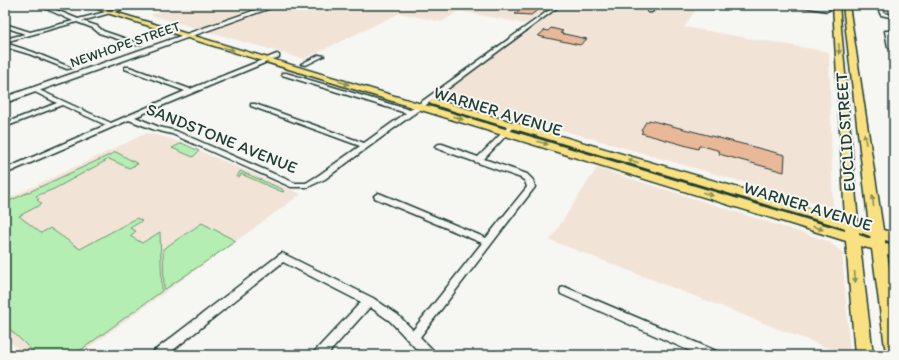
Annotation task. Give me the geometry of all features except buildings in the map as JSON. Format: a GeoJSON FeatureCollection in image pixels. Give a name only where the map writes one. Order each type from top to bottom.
{"type":"FeatureCollection","features":[{"type":"Feature","properties":{"kind":"main road","name":"WARNER AVENUE"},"geometry":{"type":"LineString","coordinates":[[92,5],[120,9],[304,64],[510,129],[611,154],[852,232]]}},
{"type":"Feature","properties":{"kind":"main road"},"geometry":{"type":"LineString","coordinates":[[97,5],[108,8]]}},
{"type":"Feature","properties":{"kind":"main road","name":"WARNER AVENUE"},"geometry":{"type":"LineString","coordinates":[[108,8],[187,36],[267,60],[425,103]]}},
{"type":"Feature","properties":{"kind":"main road","name":"EUCLID STREET"},"geometry":{"type":"LineString","coordinates":[[837,9],[852,232],[864,355]]}},
{"type":"Feature","properties":{"kind":"main road","name":"EUCLID STREET"},"geometry":{"type":"LineString","coordinates":[[837,9],[869,169],[877,239],[894,347]]}},
{"type":"Feature","properties":{"kind":"main road","name":"WARNER AVENUE"},"geometry":{"type":"LineString","coordinates":[[510,129],[562,149],[877,239],[894,250]]}},
{"type":"Feature","properties":{"kind":"main road"},"geometry":{"type":"LineString","coordinates":[[562,149],[575,150],[598,156],[611,154]]}},
{"type":"Feature","properties":{"kind":"main road","name":"WARNER AVENUE"},"geometry":{"type":"LineString","coordinates":[[877,239],[894,238]]}},
{"type":"Feature","properties":{"kind":"street"},"geometry":{"type":"LineString","coordinates":[[40,5],[95,27],[101,32],[138,44]]}},
{"type":"Feature","properties":{"kind":"street","name":"NEWHOPE STREET"},"geometry":{"type":"LineString","coordinates":[[5,100],[276,5]]}},
{"type":"Feature","properties":{"kind":"street"},"geometry":{"type":"LineString","coordinates":[[650,11],[655,5]]}},
{"type":"Feature","properties":{"kind":"street"},"geometry":{"type":"LineString","coordinates":[[795,5],[837,9]]}},
{"type":"Feature","properties":{"kind":"street"},"geometry":{"type":"LineString","coordinates":[[878,5],[883,14],[894,17]]}},
{"type":"Feature","properties":{"kind":"street"},"geometry":{"type":"LineString","coordinates":[[253,105],[366,146],[556,7]]}},
{"type":"Feature","properties":{"kind":"street"},"geometry":{"type":"LineString","coordinates":[[5,41],[77,21],[108,8]]}},
{"type":"Feature","properties":{"kind":"street"},"geometry":{"type":"LineString","coordinates":[[5,25],[30,34]]}},
{"type":"Feature","properties":{"kind":"street"},"geometry":{"type":"LineString","coordinates":[[892,32],[887,32],[891,47],[894,48]]}},
{"type":"Feature","properties":{"kind":"street"},"geometry":{"type":"LineString","coordinates":[[5,45],[31,53],[68,68]]}},
{"type":"Feature","properties":{"kind":"street"},"geometry":{"type":"LineString","coordinates":[[5,172],[189,91],[225,78],[277,56]]}},
{"type":"Feature","properties":{"kind":"street"},"geometry":{"type":"LineString","coordinates":[[304,64],[321,56]]}},
{"type":"Feature","properties":{"kind":"street"},"geometry":{"type":"LineString","coordinates":[[127,68],[189,91]]}},
{"type":"Feature","properties":{"kind":"street","name":"WARNER AVENUE"},"geometry":{"type":"LineString","coordinates":[[284,74],[412,113]]}},
{"type":"Feature","properties":{"kind":"street"},"geometry":{"type":"LineString","coordinates":[[35,90],[111,125]]}},
{"type":"Feature","properties":{"kind":"street"},"geometry":{"type":"LineString","coordinates":[[5,125],[62,103]]}},
{"type":"Feature","properties":{"kind":"street","name":"SANDSTONE AVENUE"},"geometry":{"type":"LineString","coordinates":[[129,117],[157,128],[174,132],[294,185],[305,185],[317,181],[366,146]]}},
{"type":"Feature","properties":{"kind":"street"},"geometry":{"type":"LineString","coordinates":[[479,160],[510,129]]}},
{"type":"Feature","properties":{"kind":"street"},"geometry":{"type":"LineString","coordinates":[[413,338],[531,187],[529,180],[524,176],[439,146]]}},
{"type":"Feature","properties":{"kind":"street"},"geometry":{"type":"LineString","coordinates":[[378,196],[487,242]]}},
{"type":"Feature","properties":{"kind":"street"},"geometry":{"type":"LineString","coordinates":[[158,355],[282,257],[369,301],[394,318],[430,355]]}},
{"type":"Feature","properties":{"kind":"street"},"geometry":{"type":"LineString","coordinates":[[565,290],[712,355]]}},
{"type":"Feature","properties":{"kind":"street"},"geometry":{"type":"LineString","coordinates":[[319,355],[369,301]]}},
{"type":"Feature","properties":{"kind":"shaded area"},"geometry":{"type":"Polygon","coordinates":[[[183,5],[554,5],[526,24],[459,11],[441,22],[400,13],[304,59],[150,15],[183,5]]]}},
{"type":"Feature","properties":{"kind":"shaded area"},"geometry":{"type":"Polygon","coordinates":[[[556,5],[699,5],[684,27],[829,52],[833,208],[440,95],[561,6],[556,5]]]}},
{"type":"Feature","properties":{"kind":"shaded area"},"geometry":{"type":"Polygon","coordinates":[[[147,133],[169,138],[301,194],[78,355],[24,355],[5,337],[5,200],[147,133]]]}},
{"type":"Feature","properties":{"kind":"shaded area"},"geometry":{"type":"Polygon","coordinates":[[[597,168],[828,241],[842,252],[850,355],[846,355],[550,240],[597,168]]]}},
{"type":"Feature","properties":{"kind":"green space"},"geometry":{"type":"Polygon","coordinates":[[[182,143],[199,151],[193,157],[172,148],[182,143]]]}},
{"type":"Feature","properties":{"kind":"green space"},"geometry":{"type":"Polygon","coordinates":[[[116,152],[138,164],[129,168],[109,159],[54,189],[36,196],[39,199],[37,200],[42,204],[19,216],[41,233],[50,228],[80,249],[137,218],[142,221],[130,228],[136,231],[130,236],[142,243],[160,232],[162,291],[74,355],[37,355],[5,325],[5,203],[116,152]]]}},
{"type":"Feature","properties":{"kind":"green space"},"geometry":{"type":"Polygon","coordinates":[[[240,171],[282,189],[284,192],[241,174],[240,177],[237,177],[240,171]]]}},
{"type":"Feature","properties":{"kind":"green space"},"geometry":{"type":"Polygon","coordinates":[[[202,223],[236,241],[164,290],[163,249],[202,223]]]}}]}
